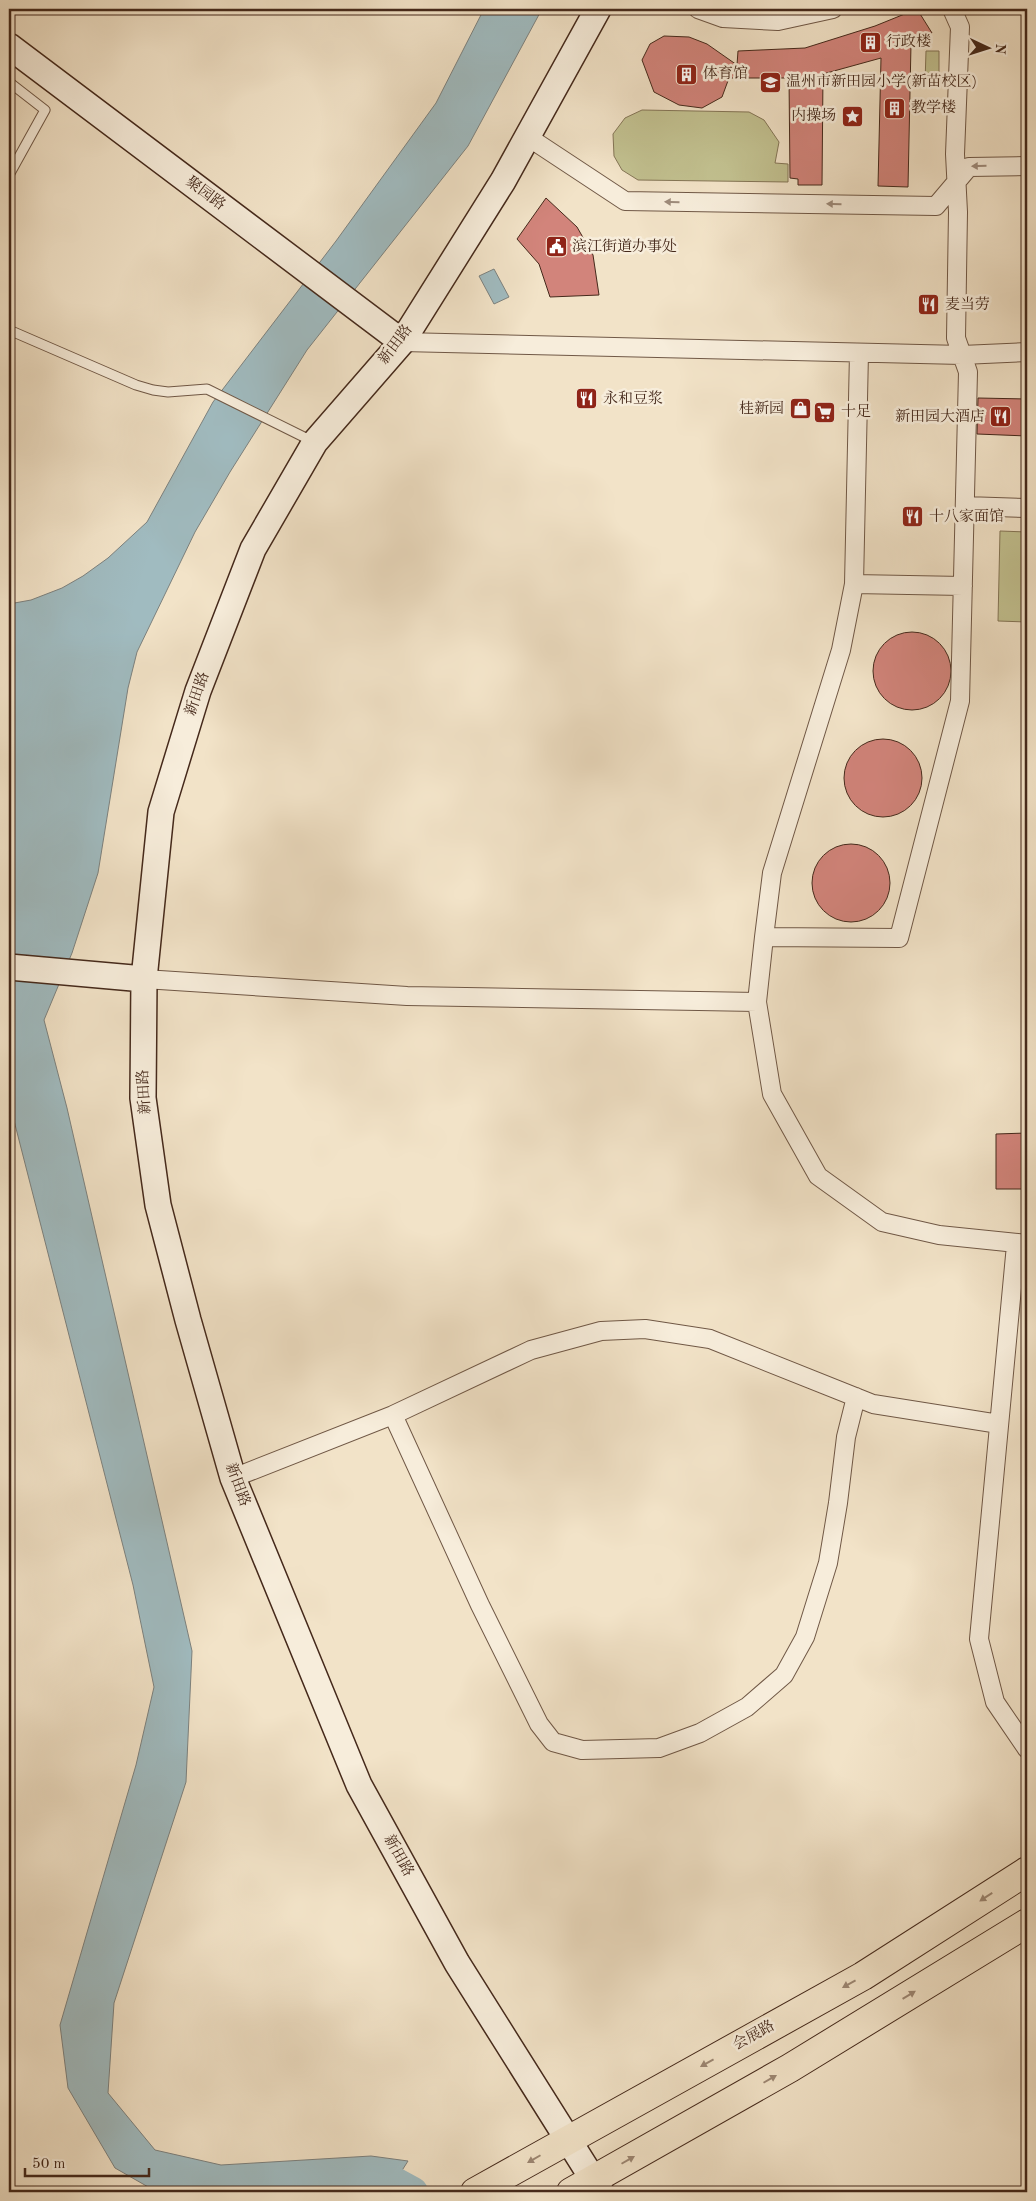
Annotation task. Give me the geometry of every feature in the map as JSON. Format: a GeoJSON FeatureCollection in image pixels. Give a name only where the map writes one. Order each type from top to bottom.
{"type":"FeatureCollection","features":[{"type":"Feature","properties":{"kind":"main road","name":"会展路"},"geometry":{"type":"LineString","coordinates":[[475,2192],[863,1976],[1027,1871]]}},
{"type":"Feature","properties":{"kind":"main road"},"geometry":{"type":"LineString","coordinates":[[588,2188],[790,2068],[1027,1923]]}},
{"type":"Feature","properties":{"kind":"street","name":"新田路"},"geometry":{"type":"LineString","coordinates":[[588,2188],[568,2139],[457,1963],[359,1785],[233,1478],[188,1320],[158,1205],[143,1098],[144,979],[161,812],[198,691],[253,549],[315,442],[402,342],[504,181],[598,9]]}},
{"type":"Feature","properties":{"kind":"street"},"geometry":{"type":"LineString","coordinates":[[698,9],[723,18],[778,21],[833,9]]}},
{"type":"Feature","properties":{"kind":"street"},"geometry":{"type":"LineString","coordinates":[[764,937],[899,938],[960,701],[968,372],[956,338],[958,212],[955,154],[960,27],[952,9]]}},
{"type":"Feature","properties":{"kind":"street","name":"聚园路"},"geometry":{"type":"LineString","coordinates":[[9,46],[402,342]]}},
{"type":"Feature","properties":{"kind":"street"},"geometry":{"type":"LineString","coordinates":[[528,137],[625,201],[936,206],[969,167],[1027,166]]}},
{"type":"Feature","properties":{"kind":"street"},"geometry":{"type":"LineString","coordinates":[[402,342],[962,355],[1027,352]]}},
{"type":"Feature","properties":{"kind":"street"},"geometry":{"type":"LineString","coordinates":[[859,353],[854,584],[841,650],[772,873],[757,1002],[772,1094],[818,1176],[882,1222],[939,1235],[1021,1244],[999,1424],[979,1639],[995,1702],[1027,1749]]}},
{"type":"Feature","properties":{"kind":"street"},"geometry":{"type":"LineString","coordinates":[[965,506],[1027,508]]}},
{"type":"Feature","properties":{"kind":"street"},"geometry":{"type":"LineString","coordinates":[[854,584],[963,586]]}},
{"type":"Feature","properties":{"kind":"street"},"geometry":{"type":"LineString","coordinates":[[9,967],[144,979],[407,996],[757,1002]]}},
{"type":"Feature","properties":{"kind":"street"},"geometry":{"type":"LineString","coordinates":[[233,1478],[393,1415],[531,1350],[601,1331],[645,1329],[710,1339],[874,1404],[999,1424]]}},
{"type":"Feature","properties":{"kind":"street"},"geometry":{"type":"LineString","coordinates":[[393,1415],[480,1606],[539,1724],[554,1742],[582,1750],[659,1748],[700,1732],[748,1707],[784,1675],[805,1637],[828,1563],[846,1438],[856,1397]]}},
{"type":"Feature","properties":{"kind":"lane"},"geometry":{"type":"LineString","coordinates":[[9,82],[45,110],[9,174]]}},
{"type":"Feature","properties":{"kind":"lane"},"geometry":{"type":"LineString","coordinates":[[9,330],[144,388],[168,392],[207,389],[266,420],[315,442]]}},
{"type":"Feature","properties":{"kind":"shaded area"},"geometry":{"type":"Polygon","coordinates":[[[926,51],[939,51],[939,83],[925,83],[926,51]]]}},
{"type":"Feature","properties":{"kind":"shaded area"},"geometry":{"type":"Polygon","coordinates":[[[642,110],[749,112],[764,120],[779,142],[775,163],[788,164],[788,182],[638,180],[622,170],[614,156],[613,134],[625,118],[642,110]]]}},
{"type":"Feature","properties":{"kind":"shaded area"},"geometry":{"type":"Polygon","coordinates":[[[1000,531],[1027,532],[1027,622],[998,621],[1000,531]]]}},
{"type":"Feature","properties":{"kind":"water"},"geometry":{"type":"Polygon","coordinates":[[[484,9],[542,9],[468,146],[307,350],[230,472],[195,532],[137,652],[128,688],[98,873],[72,953],[44,1020],[67,1108],[192,1651],[186,1782],[114,2003],[108,2093],[155,2150],[221,2165],[371,2156],[408,2161],[389,2191],[157,2192],[115,2168],[68,2088],[60,2025],[136,1765],[154,1687],[133,1585],[9,1101],[9,604],[31,600],[62,588],[83,576],[108,558],[147,522],[213,402],[336,241],[436,103],[484,9]]]}},
{"type":"Feature","properties":{"kind":"water"},"geometry":{"type":"Polygon","coordinates":[[[494,269],[509,297],[494,304],[479,276],[494,269]]]}},
{"type":"Feature","properties":{"kind":"building"},"geometry":{"type":"Polygon","coordinates":[[[917,9],[932,33],[911,44],[908,187],[878,186],[881,58],[823,74],[822,185],[798,185],[798,179],[790,178],[789,78],[729,78],[722,97],[702,108],[679,105],[654,92],[642,60],[650,44],[664,36],[689,37],[707,44],[737,65],[738,51],[805,48],[875,26],[917,9]]]}},
{"type":"Feature","properties":{"kind":"building","name":"滨江街道办事处"},"geometry":{"type":"Polygon","coordinates":[[[546,198],[577,227],[593,255],[599,295],[550,297],[539,264],[517,239],[546,198]]]}},
{"type":"Feature","properties":{"kind":"building","name":"新田园大酒店"},"geometry":{"type":"Polygon","coordinates":[[[978,398],[1027,399],[1027,436],[977,434],[978,398]]]}},
{"type":"Feature","properties":{"kind":"building"},"geometry":{"type":"Polygon","coordinates":[[[904,632],[920,632],[934,638],[945,649],[951,663],[951,679],[945,693],[934,704],[920,710],[904,710],[890,704],[879,693],[873,679],[873,663],[879,649],[890,638],[904,632]]]}},
{"type":"Feature","properties":{"kind":"building"},"geometry":{"type":"Polygon","coordinates":[[[875,739],[891,739],[905,745],[916,756],[922,770],[922,786],[916,800],[905,811],[891,817],[875,817],[861,811],[850,800],[844,786],[844,770],[850,756],[861,745],[875,739]]]}},
{"type":"Feature","properties":{"kind":"building"},"geometry":{"type":"Polygon","coordinates":[[[843,844],[859,844],[873,850],[884,861],[890,875],[890,891],[884,905],[873,916],[859,922],[843,922],[829,916],[818,905],[812,891],[812,875],[818,861],[829,850],[843,844]]]}},
{"type":"Feature","properties":{"kind":"building"},"geometry":{"type":"Polygon","coordinates":[[[1027,1133],[1027,1189],[996,1189],[996,1134],[1027,1133]]]}},
{"type":"Feature","properties":{"kind":"waterway"},"geometry":{"type":"LineString","coordinates":[[358,2175],[380,2174],[413,2192]]}},
{"type":"Feature","properties":{"kind":"place","name":"行政楼"},"geometry":{"type":"Point","coordinates":[870,42]}},
{"type":"Feature","properties":{"kind":"place","name":"体育馆"},"geometry":{"type":"Point","coordinates":[687,74]}},
{"type":"Feature","properties":{"kind":"place","name":"温州市新田园小学(新苗校区)"},"geometry":{"type":"Point","coordinates":[770,82]}},
{"type":"Feature","properties":{"kind":"place","name":"教学楼"},"geometry":{"type":"Point","coordinates":[895,108]}},
{"type":"Feature","properties":{"kind":"place","name":"内操场"},"geometry":{"type":"Point","coordinates":[852,116]}},
{"type":"Feature","properties":{"kind":"place","name":"滨江街道办事处"},"geometry":{"type":"Point","coordinates":[556,247]}},
{"type":"Feature","properties":{"kind":"place","name":"麦当劳"},"geometry":{"type":"Point","coordinates":[929,305]}},
{"type":"Feature","properties":{"kind":"place","name":"永和豆浆"},"geometry":{"type":"Point","coordinates":[587,399]}},
{"type":"Feature","properties":{"kind":"place","name":"桂新园"},"geometry":{"type":"Point","coordinates":[800,409]}},
{"type":"Feature","properties":{"kind":"place","name":"十足"},"geometry":{"type":"Point","coordinates":[825,412]}},
{"type":"Feature","properties":{"kind":"place","name":"新田园大酒店"},"geometry":{"type":"Point","coordinates":[1001,417]}},
{"type":"Feature","properties":{"kind":"place","name":"十八家面馆"},"geometry":{"type":"Point","coordinates":[913,517]}}]}
